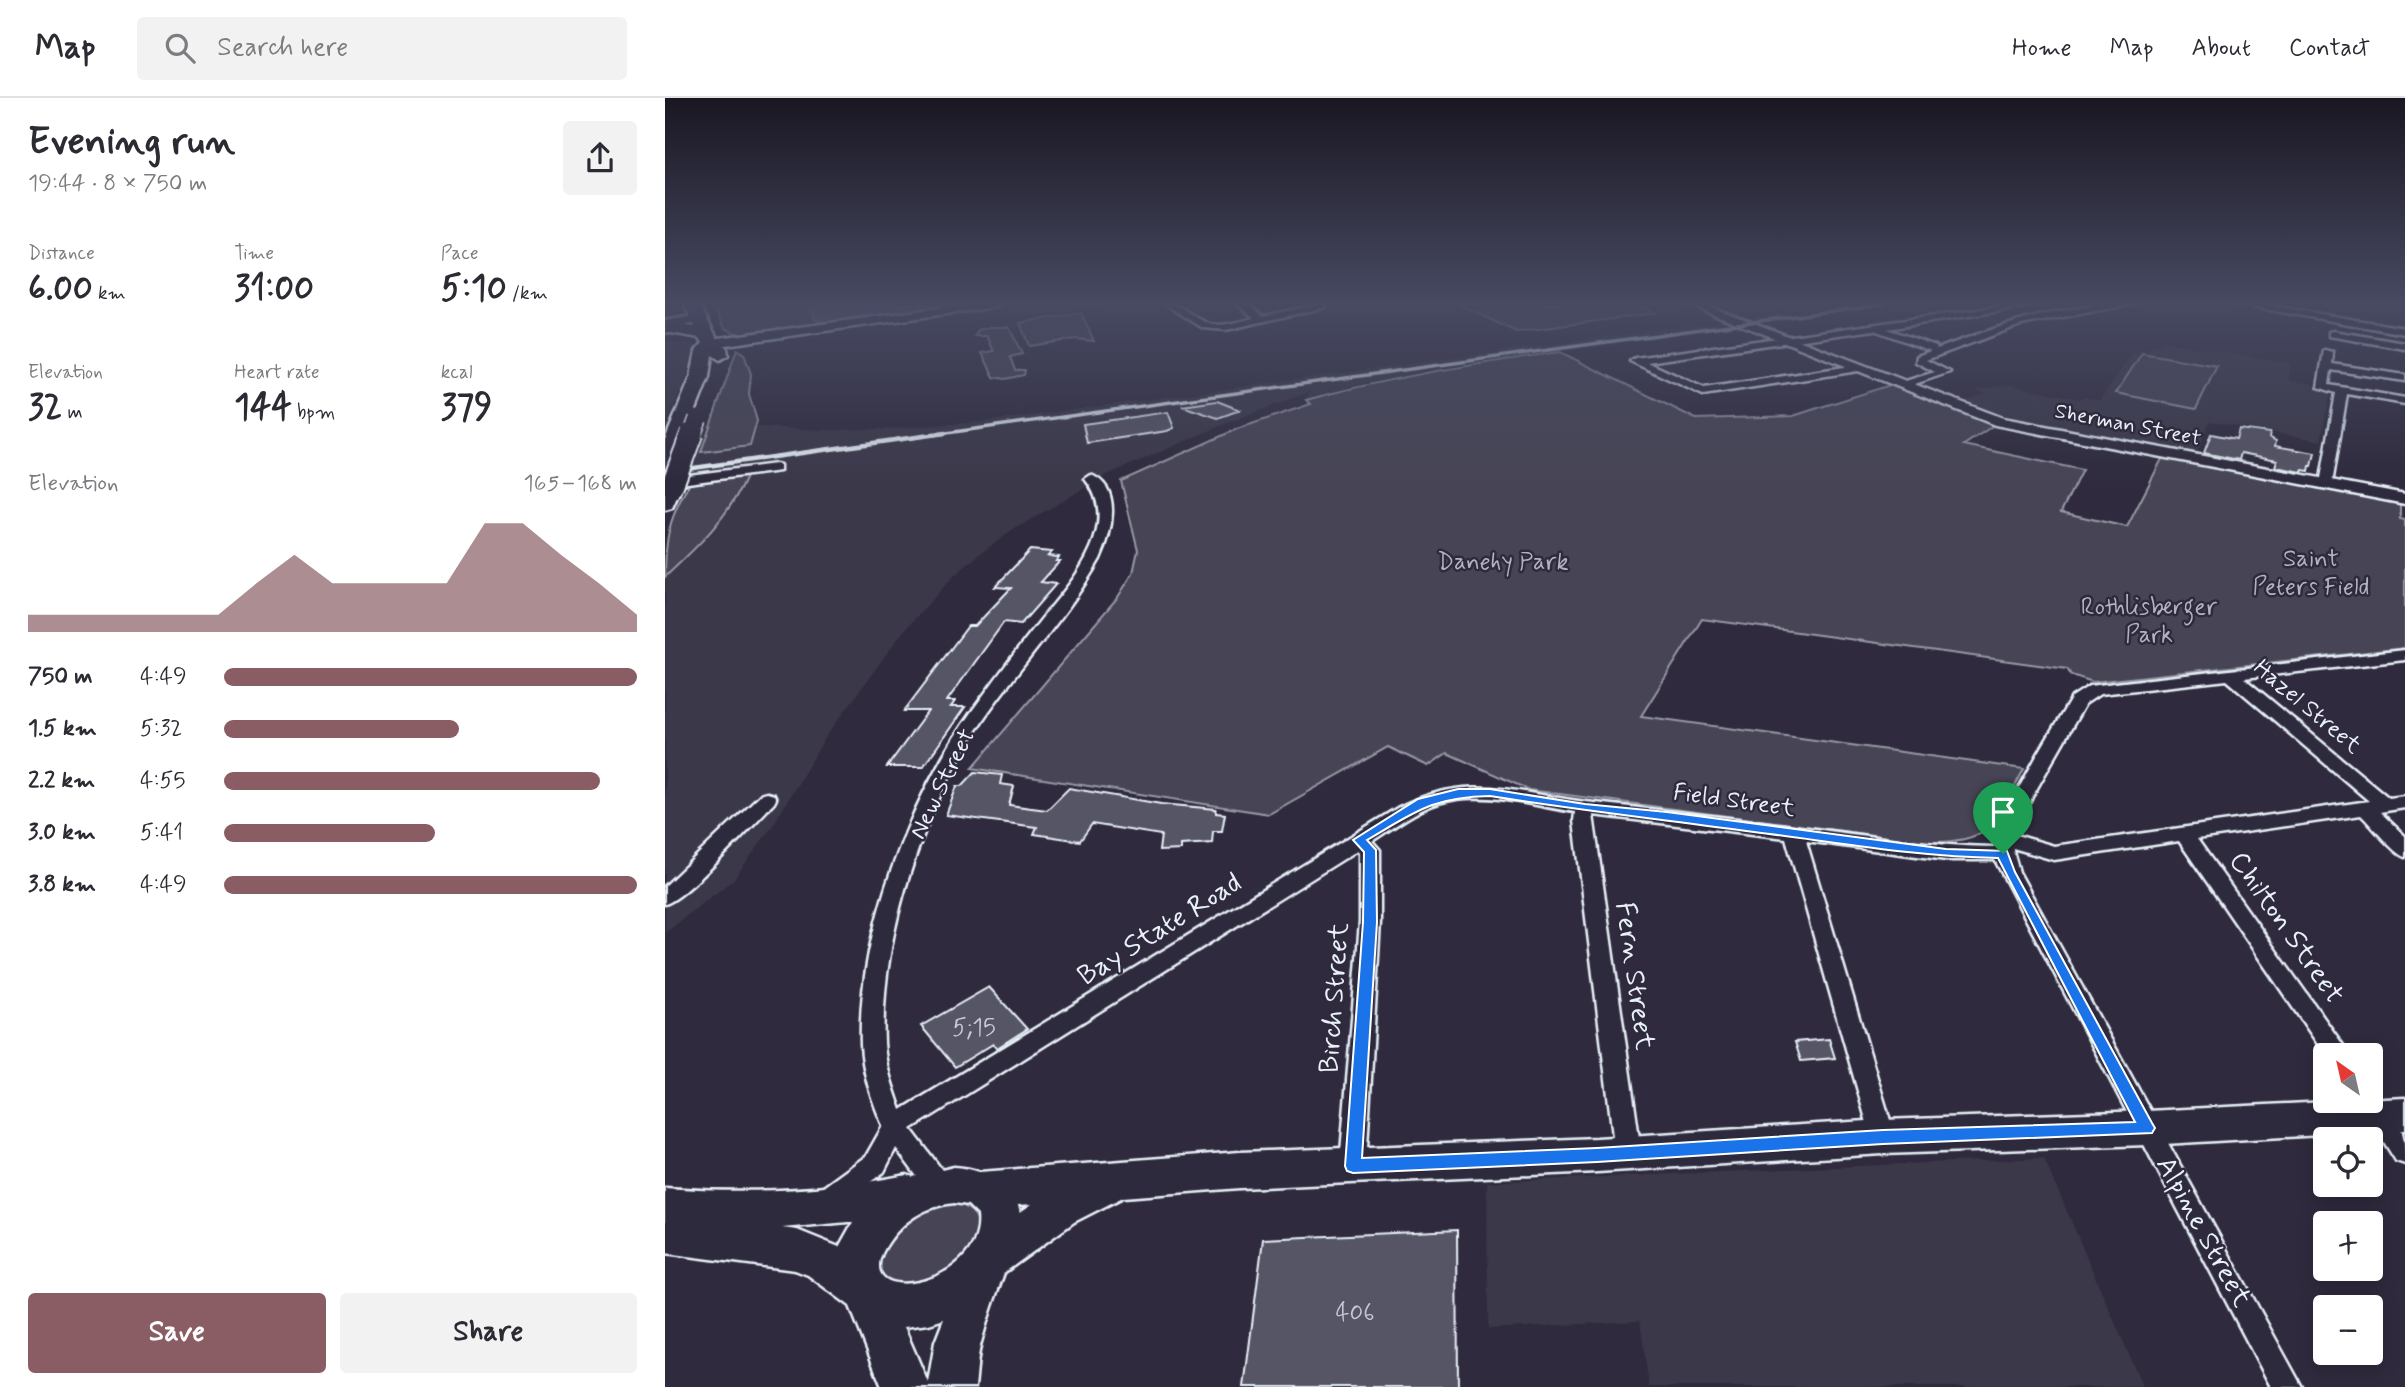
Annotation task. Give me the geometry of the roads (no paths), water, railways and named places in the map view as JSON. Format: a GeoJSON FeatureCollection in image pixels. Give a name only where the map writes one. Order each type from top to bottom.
{"type":"FeatureCollection","features":[{"type":"Feature","properties":{"kind":"main road"},"geometry":{"type":"LineString","coordinates":[[665,463],[718,364]]}},
{"type":"Feature","properties":{"kind":"main road"},"geometry":{"type":"LineString","coordinates":[[667,491],[690,420]]}},
{"type":"Feature","properties":{"kind":"main road"},"geometry":{"type":"LineString","coordinates":[[665,1207],[756,1210],[815,1207],[870,1201],[936,1187],[959,1185],[980,1190],[1133,1177],[1883,1137],[2147,1128],[2384,1110]]}},
{"type":"Feature","properties":{"kind":"main road"},"geometry":{"type":"LineString","coordinates":[[665,1234],[797,1250],[823,1261],[866,1292],[894,1307],[927,1303],[961,1286],[987,1260],[1073,1201],[1133,1177]]}},
{"type":"Feature","properties":{"kind":"main road"},"geometry":{"type":"LineString","coordinates":[[906,1387],[858,1277],[858,1262],[862,1246],[871,1231],[899,1203],[936,1187]]}},
{"type":"Feature","properties":{"kind":"main road"},"geometry":{"type":"LineString","coordinates":[[951,1387],[958,1342],[987,1260],[998,1239],[1000,1219],[993,1202],[980,1190]]}},
{"type":"Feature","properties":{"kind":"street"},"geometry":{"type":"LineString","coordinates":[[1644,364],[1703,392],[1858,368]]}},
{"type":"Feature","properties":{"kind":"street","name":"Sherman Street"},"geometry":{"type":"LineString","coordinates":[[1848,364],[2000,422],[2405,499]]}},
{"type":"Feature","properties":{"kind":"street"},"geometry":{"type":"LineString","coordinates":[[1903,385],[1945,372],[1926,364]]}},
{"type":"Feature","properties":{"kind":"street"},"geometry":{"type":"LineString","coordinates":[[2405,378],[2325,366],[2323,387],[2405,401]]}},
{"type":"Feature","properties":{"kind":"street"},"geometry":{"type":"LineString","coordinates":[[2326,484],[2342,390]]}},
{"type":"Feature","properties":{"kind":"street"},"geometry":{"type":"LineString","coordinates":[[667,491],[776,468]]}},
{"type":"Feature","properties":{"kind":"street","name":"New Street"},"geometry":{"type":"LineString","coordinates":[[936,1187],[928,1167],[895,1126],[872,1050],[876,981],[904,867],[929,802],[975,719],[1072,591],[1098,549],[1105,524],[1105,505],[1099,486],[1091,479]]}},
{"type":"Feature","properties":{"kind":"street"},"geometry":{"type":"LineString","coordinates":[[2004,846],[2013,815],[2078,701],[2085,695],[2115,687],[2405,655]]}},
{"type":"Feature","properties":{"kind":"street","name":"Hazel Street"},"geometry":{"type":"LineString","coordinates":[[2230,674],[2385,805]]}},
{"type":"Feature","properties":{"kind":"street","name":"Bay State Road"},"geometry":{"type":"LineString","coordinates":[[895,1126],[1422,802],[1458,793]]}},
{"type":"Feature","properties":{"kind":"street","name":"Field Street"},"geometry":{"type":"LineString","coordinates":[[1458,793],[1490,793],[1585,808],[1667,816],[1946,853],[2004,846],[2054,853],[2405,802]]}},
{"type":"Feature","properties":{"kind":"street"},"geometry":{"type":"LineString","coordinates":[[665,897],[767,799]]}},
{"type":"Feature","properties":{"kind":"street","name":"Fern Street"},"geometry":{"type":"LineString","coordinates":[[1585,808],[1583,821],[1628,1152]]}},
{"type":"Feature","properties":{"kind":"street"},"geometry":{"type":"LineString","coordinates":[[2365,808],[2393,834],[2405,850]]}},
{"type":"Feature","properties":{"kind":"street"},"geometry":{"type":"LineString","coordinates":[[1794,834],[1883,1137]]}},
{"type":"Feature","properties":{"kind":"street","name":"Chilton Street"},"geometry":{"type":"LineString","coordinates":[[2185,834],[2329,1043]]}},
{"type":"Feature","properties":{"kind":"street","name":"Birch Street"},"geometry":{"type":"LineString","coordinates":[[1353,1166],[1371,886],[1370,850],[1359,840]]}},
{"type":"Feature","properties":{"kind":"street","name":"Alpine Street"},"geometry":{"type":"LineString","coordinates":[[2004,846],[2009,872],[2287,1387]]}},
{"type":"Feature","properties":{"kind":"street"},"geometry":{"type":"LineString","coordinates":[[2384,1110],[2405,1153]]}},
{"type":"Feature","properties":{"kind":"street"},"geometry":{"type":"LineString","coordinates":[[815,1207],[875,1164],[895,1126]]}},
{"type":"Feature","properties":{"kind":"railway"},"geometry":{"type":"LineString","coordinates":[[932,435],[1446,364]]}},
{"type":"Feature","properties":{"kind":"railway"},"geometry":{"type":"LineString","coordinates":[[665,472],[945,433]]}},
{"type":"Feature","properties":{"kind":"park label","name":"Danehy Park"},"geometry":{"type":"Point","coordinates":[1503,562]}},
{"type":"Feature","properties":{"kind":"park label","name":"Saint Peters Field"},"geometry":{"type":"Point","coordinates":[2311,573]}},
{"type":"Feature","properties":{"kind":"park label","name":"Rothlisberger Park"},"geometry":{"type":"Point","coordinates":[2149,621]}}]}
